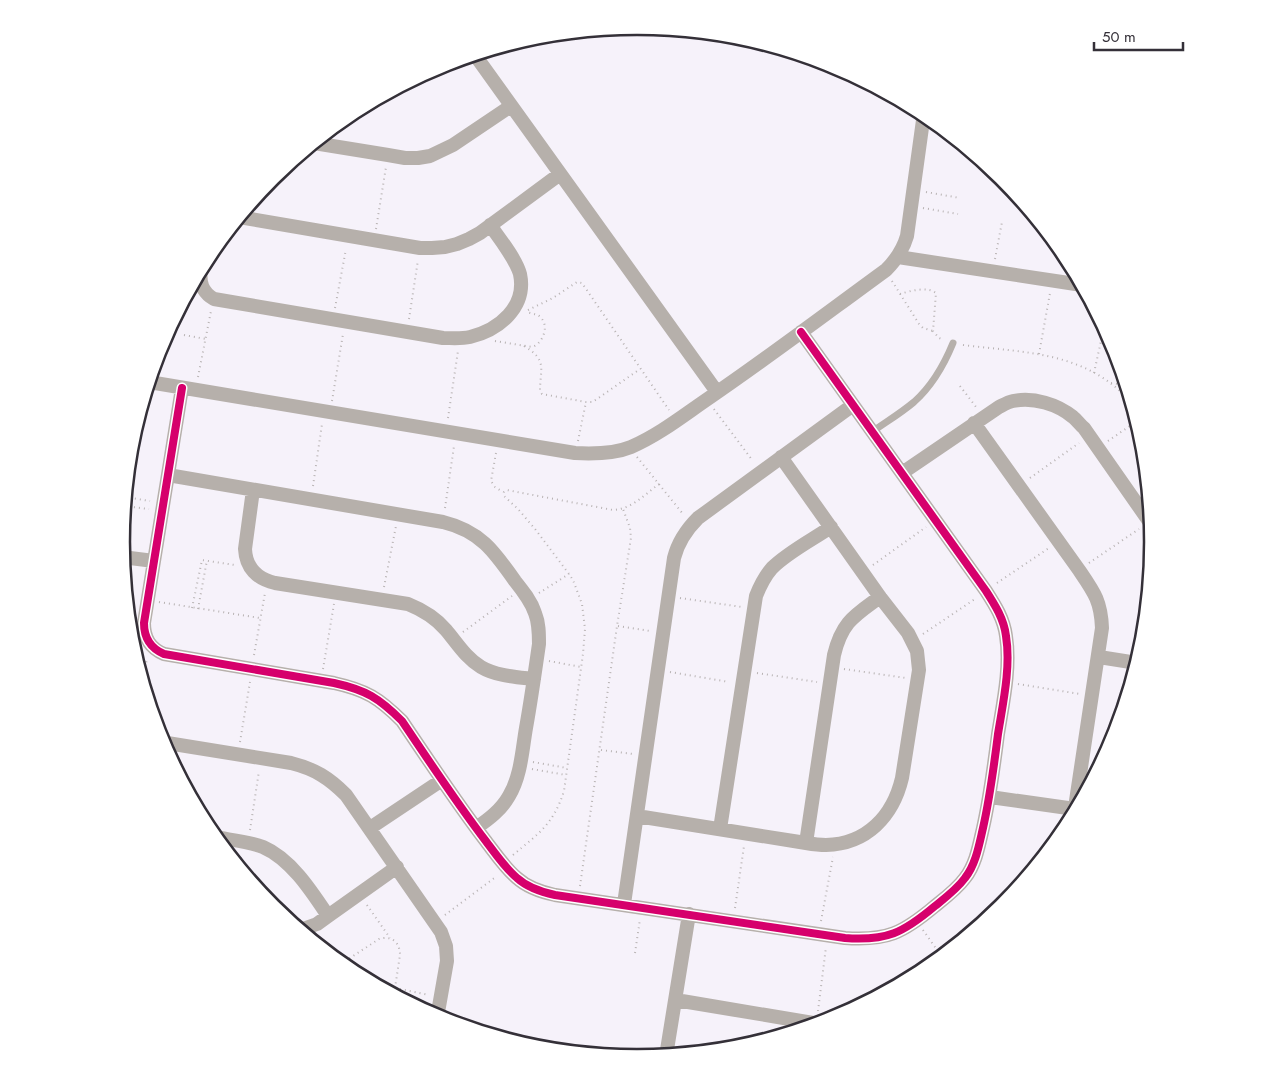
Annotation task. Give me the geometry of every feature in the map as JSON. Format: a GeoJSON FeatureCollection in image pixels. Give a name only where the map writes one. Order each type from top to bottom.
{"type":"FeatureCollection","features":[{"type":"Feature","properties":{"kind":"street"},"geometry":{"type":"LineString","coordinates":[[479,60],[560,174],[712,395]]}},
{"type":"Feature","properties":{"kind":"street"},"geometry":{"type":"LineString","coordinates":[[323,144],[418,158],[436,153],[454,144],[511,106]]}},
{"type":"Feature","properties":{"kind":"street"},"geometry":{"type":"LineString","coordinates":[[155,383],[575,453],[593,454],[630,448],[676,420],[801,332],[886,270],[898,257],[907,236],[923,123]]}},
{"type":"Feature","properties":{"kind":"street"},"geometry":{"type":"LineString","coordinates":[[247,218],[420,248],[445,247],[457,244],[480,233],[560,174]]}},
{"type":"Feature","properties":{"kind":"street"},"geometry":{"type":"LineString","coordinates":[[201,284],[204,292],[214,299],[443,338],[465,338],[495,327],[506,319],[520,298],[520,273],[515,262],[490,225]]}},
{"type":"Feature","properties":{"kind":"street"},"geometry":{"type":"LineString","coordinates":[[898,257],[1074,284]]}},
{"type":"Feature","properties":{"kind":"street"},"geometry":{"type":"LineString","coordinates":[[188,389],[168,475],[144,630],[149,643],[158,652],[321,681],[354,688],[372,696],[388,707],[402,721],[476,828],[505,866],[528,887],[555,895],[824,934],[864,939],[883,937],[901,931],[954,890],[966,877],[975,861],[990,797],[1005,683],[1008,649],[1006,634],[999,612],[986,591],[801,332]]}},
{"type":"Feature","properties":{"kind":"street"},"geometry":{"type":"LineString","coordinates":[[902,473],[998,407],[1013,401],[1029,400],[1059,408],[1073,417],[1098,448],[1143,512]]}},
{"type":"Feature","properties":{"kind":"street"},"geometry":{"type":"LineString","coordinates":[[624,904],[676,549],[685,532],[692,524],[853,406]]}},
{"type":"Feature","properties":{"kind":"street"},"geometry":{"type":"LineString","coordinates":[[979,420],[1019,486],[1095,592],[1102,616],[1099,657],[1076,797]]}},
{"type":"Feature","properties":{"kind":"street"},"geometry":{"type":"LineString","coordinates":[[637,816],[806,843],[835,844],[849,841],[874,827],[893,805],[899,792],[918,680],[919,660],[917,651],[913,642],[781,457]]}},
{"type":"Feature","properties":{"kind":"street"},"geometry":{"type":"LineString","coordinates":[[168,475],[442,522],[470,532],[496,554],[525,594],[535,614],[539,628],[539,644],[516,782],[500,809],[476,828]]}},
{"type":"Feature","properties":{"kind":"street"},"geometry":{"type":"LineString","coordinates":[[254,490],[244,549],[247,562],[254,574],[267,581],[382,599],[422,609],[435,618],[469,659],[482,668],[496,674],[534,679]]}},
{"type":"Feature","properties":{"kind":"street"},"geometry":{"type":"LineString","coordinates":[[720,829],[756,596],[762,582],[772,569],[783,559],[831,527]]}},
{"type":"Feature","properties":{"kind":"street"},"geometry":{"type":"LineString","coordinates":[[130,558],[154,561]]}},
{"type":"Feature","properties":{"kind":"street"},"geometry":{"type":"LineString","coordinates":[[806,843],[829,684],[837,642],[851,619],[880,597]]}},
{"type":"Feature","properties":{"kind":"street"},"geometry":{"type":"LineString","coordinates":[[1099,657],[1130,662]]}},
{"type":"Feature","properties":{"kind":"street"},"geometry":{"type":"LineString","coordinates":[[171,744],[307,767],[321,774],[346,795],[442,932],[447,960],[439,1009]]}},
{"type":"Feature","properties":{"kind":"street"},"geometry":{"type":"LineString","coordinates":[[370,828],[442,780]]}},
{"type":"Feature","properties":{"kind":"street"},"geometry":{"type":"LineString","coordinates":[[990,797],[1067,811]]}},
{"type":"Feature","properties":{"kind":"street"},"geometry":{"type":"LineString","coordinates":[[225,839],[248,842],[276,854],[287,863],[317,899],[328,916]]}},
{"type":"Feature","properties":{"kind":"street"},"geometry":{"type":"LineString","coordinates":[[307,928],[317,924],[397,867]]}},
{"type":"Feature","properties":{"kind":"street"},"geometry":{"type":"LineString","coordinates":[[667,1049],[689,914]]}},
{"type":"Feature","properties":{"kind":"street"},"geometry":{"type":"LineString","coordinates":[[676,1000],[804,1022]]}},
{"type":"Feature","properties":{"kind":"lane"},"geometry":{"type":"LineString","coordinates":[[872,432],[914,402],[926,389],[942,367],[953,343]]}},
{"type":"Feature","properties":{"kind":"path"},"geometry":{"type":"LineString","coordinates":[[374,241],[388,155]]}},
{"type":"Feature","properties":{"kind":"path"},"geometry":{"type":"LineString","coordinates":[[913,190],[960,198]]}},
{"type":"Feature","properties":{"kind":"path"},"geometry":{"type":"LineString","coordinates":[[911,206],[958,214]]}},
{"type":"Feature","properties":{"kind":"path"},"geometry":{"type":"LineString","coordinates":[[993,272],[1002,222]]}},
{"type":"Feature","properties":{"kind":"path"},"geometry":{"type":"LineString","coordinates":[[310,500],[327,412],[348,236]]}},
{"type":"Feature","properties":{"kind":"path"},"geometry":{"type":"LineString","coordinates":[[407,332],[420,248]]}},
{"type":"Feature","properties":{"kind":"path"},"geometry":{"type":"LineString","coordinates":[[886,270],[919,324],[923,328],[933,331],[939,338],[953,343],[1064,359],[1094,373],[1122,392]]}},
{"type":"Feature","properties":{"kind":"path"},"geometry":{"type":"LineString","coordinates":[[1039,354],[1052,280]]}},
{"type":"Feature","properties":{"kind":"path"},"geometry":{"type":"LineString","coordinates":[[442,522],[451,433],[465,338],[536,346],[542,339],[544,321],[541,317],[524,311],[544,303],[574,283],[582,283],[676,420]]}},
{"type":"Feature","properties":{"kind":"path"},"geometry":{"type":"LineString","coordinates":[[900,294],[915,290],[934,290],[936,293],[933,331]]}},
{"type":"Feature","properties":{"kind":"path"},"geometry":{"type":"LineString","coordinates":[[188,389],[206,338],[214,299]]}},
{"type":"Feature","properties":{"kind":"path"},"geometry":{"type":"LineString","coordinates":[[184,335],[206,338]]}},
{"type":"Feature","properties":{"kind":"path"},"geometry":{"type":"LineString","coordinates":[[1094,373],[1102,338]]}},
{"type":"Feature","properties":{"kind":"path"},"geometry":{"type":"LineString","coordinates":[[524,346],[540,362],[542,369],[540,391],[542,394],[592,402],[640,369]]}},
{"type":"Feature","properties":{"kind":"path"},"geometry":{"type":"LineString","coordinates":[[1110,383],[1119,384]]}},
{"type":"Feature","properties":{"kind":"path"},"geometry":{"type":"LineString","coordinates":[[960,386],[979,420]]}},
{"type":"Feature","properties":{"kind":"path"},"geometry":{"type":"LineString","coordinates":[[712,395],[761,472]]}},
{"type":"Feature","properties":{"kind":"path"},"geometry":{"type":"LineString","coordinates":[[575,453],[586,402]]}},
{"type":"Feature","properties":{"kind":"path"},"geometry":{"type":"LineString","coordinates":[[1098,448],[1131,425]]}},
{"type":"Feature","properties":{"kind":"path"},"geometry":{"type":"LineString","coordinates":[[1019,486],[1089,436]]}},
{"type":"Feature","properties":{"kind":"path"},"geometry":{"type":"LineString","coordinates":[[498,441],[491,481],[495,487],[504,492],[507,490],[613,510],[623,510],[632,506],[659,484]]}},
{"type":"Feature","properties":{"kind":"path"},"geometry":{"type":"LineString","coordinates":[[630,448],[692,524]]}},
{"type":"Feature","properties":{"kind":"path"},"geometry":{"type":"LineString","coordinates":[[435,922],[505,866],[541,832],[559,806],[564,791],[582,667],[585,629],[582,604],[569,574],[518,509],[504,496],[504,492]]}},
{"type":"Feature","properties":{"kind":"path"},"geometry":{"type":"LineString","coordinates":[[132,499],[163,507]]}},
{"type":"Feature","properties":{"kind":"path"},"geometry":{"type":"LineString","coordinates":[[131,506],[163,507]]}},
{"type":"Feature","properties":{"kind":"path"},"geometry":{"type":"LineString","coordinates":[[579,898],[631,538],[630,528],[623,510]]}},
{"type":"Feature","properties":{"kind":"path"},"geometry":{"type":"LineString","coordinates":[[382,599],[398,514]]}},
{"type":"Feature","properties":{"kind":"path"},"geometry":{"type":"LineString","coordinates":[[863,573],[935,520]]}},
{"type":"Feature","properties":{"kind":"path"},"geometry":{"type":"LineString","coordinates":[[1079,570],[1144,528]]}},
{"type":"Feature","properties":{"kind":"path"},"geometry":{"type":"LineString","coordinates":[[192,608],[201,561],[203,559],[250,568]]}},
{"type":"Feature","properties":{"kind":"path"},"geometry":{"type":"LineString","coordinates":[[198,609],[207,560]]}},
{"type":"Feature","properties":{"kind":"path"},"geometry":{"type":"LineString","coordinates":[[453,639],[525,594],[569,574]]}},
{"type":"Feature","properties":{"kind":"path"},"geometry":{"type":"LineString","coordinates":[[321,681],[336,592]]}},
{"type":"Feature","properties":{"kind":"path"},"geometry":{"type":"LineString","coordinates":[[668,596],[753,609]]}},
{"type":"Feature","properties":{"kind":"path"},"geometry":{"type":"LineString","coordinates":[[148,600],[260,618]]}},
{"type":"Feature","properties":{"kind":"path"},"geometry":{"type":"LineString","coordinates":[[617,626],[663,633]]}},
{"type":"Feature","properties":{"kind":"path"},"geometry":{"type":"LineString","coordinates":[[145,667],[149,643]]}},
{"type":"Feature","properties":{"kind":"path"},"geometry":{"type":"LineString","coordinates":[[537,659],[582,667]]}},
{"type":"Feature","properties":{"kind":"path"},"geometry":{"type":"LineString","coordinates":[[832,667],[918,680]]}},
{"type":"Feature","properties":{"kind":"path"},"geometry":{"type":"LineString","coordinates":[[657,670],[829,684]]}},
{"type":"Feature","properties":{"kind":"path"},"geometry":{"type":"LineString","coordinates":[[1005,683],[1093,696]]}},
{"type":"Feature","properties":{"kind":"path"},"geometry":{"type":"LineString","coordinates":[[600,750],[645,756]]}},
{"type":"Feature","properties":{"kind":"path"},"geometry":{"type":"LineString","coordinates":[[248,842],[261,758]]}},
{"type":"Feature","properties":{"kind":"path"},"geometry":{"type":"LineString","coordinates":[[520,764],[566,775]]}},
{"type":"Feature","properties":{"kind":"path"},"geometry":{"type":"LineString","coordinates":[[520,764],[567,768]]}},
{"type":"Feature","properties":{"kind":"path"},"geometry":{"type":"LineString","coordinates":[[733,920],[745,834]]}},
{"type":"Feature","properties":{"kind":"path"},"geometry":{"type":"LineString","coordinates":[[819,1016],[824,934],[835,844]]}},
{"type":"Feature","properties":{"kind":"path"},"geometry":{"type":"LineString","coordinates":[[360,894],[390,938],[398,944],[400,949],[395,988],[441,998]]}},
{"type":"Feature","properties":{"kind":"path"},"geometry":{"type":"LineString","coordinates":[[635,953],[642,907]]}},
{"type":"Feature","properties":{"kind":"path"},"geometry":{"type":"LineString","coordinates":[[916,921],[938,951]]}},
{"type":"Feature","properties":{"kind":"path"},"geometry":{"type":"LineString","coordinates":[[348,959],[379,940],[390,938]]}},
{"type":"Feature","properties":{"kind":"cycle path"},"geometry":{"type":"LineString","coordinates":[[182,388],[144,623],[147,638],[155,649],[164,654],[334,683],[364,692],[379,701],[402,721],[504,865],[521,881],[535,889],[555,895],[845,938],[872,938],[894,933],[913,923],[955,890],[972,867],[988,805],[1004,698],[1008,660],[1006,636],[1001,618],[986,591],[801,332]]}}]}
